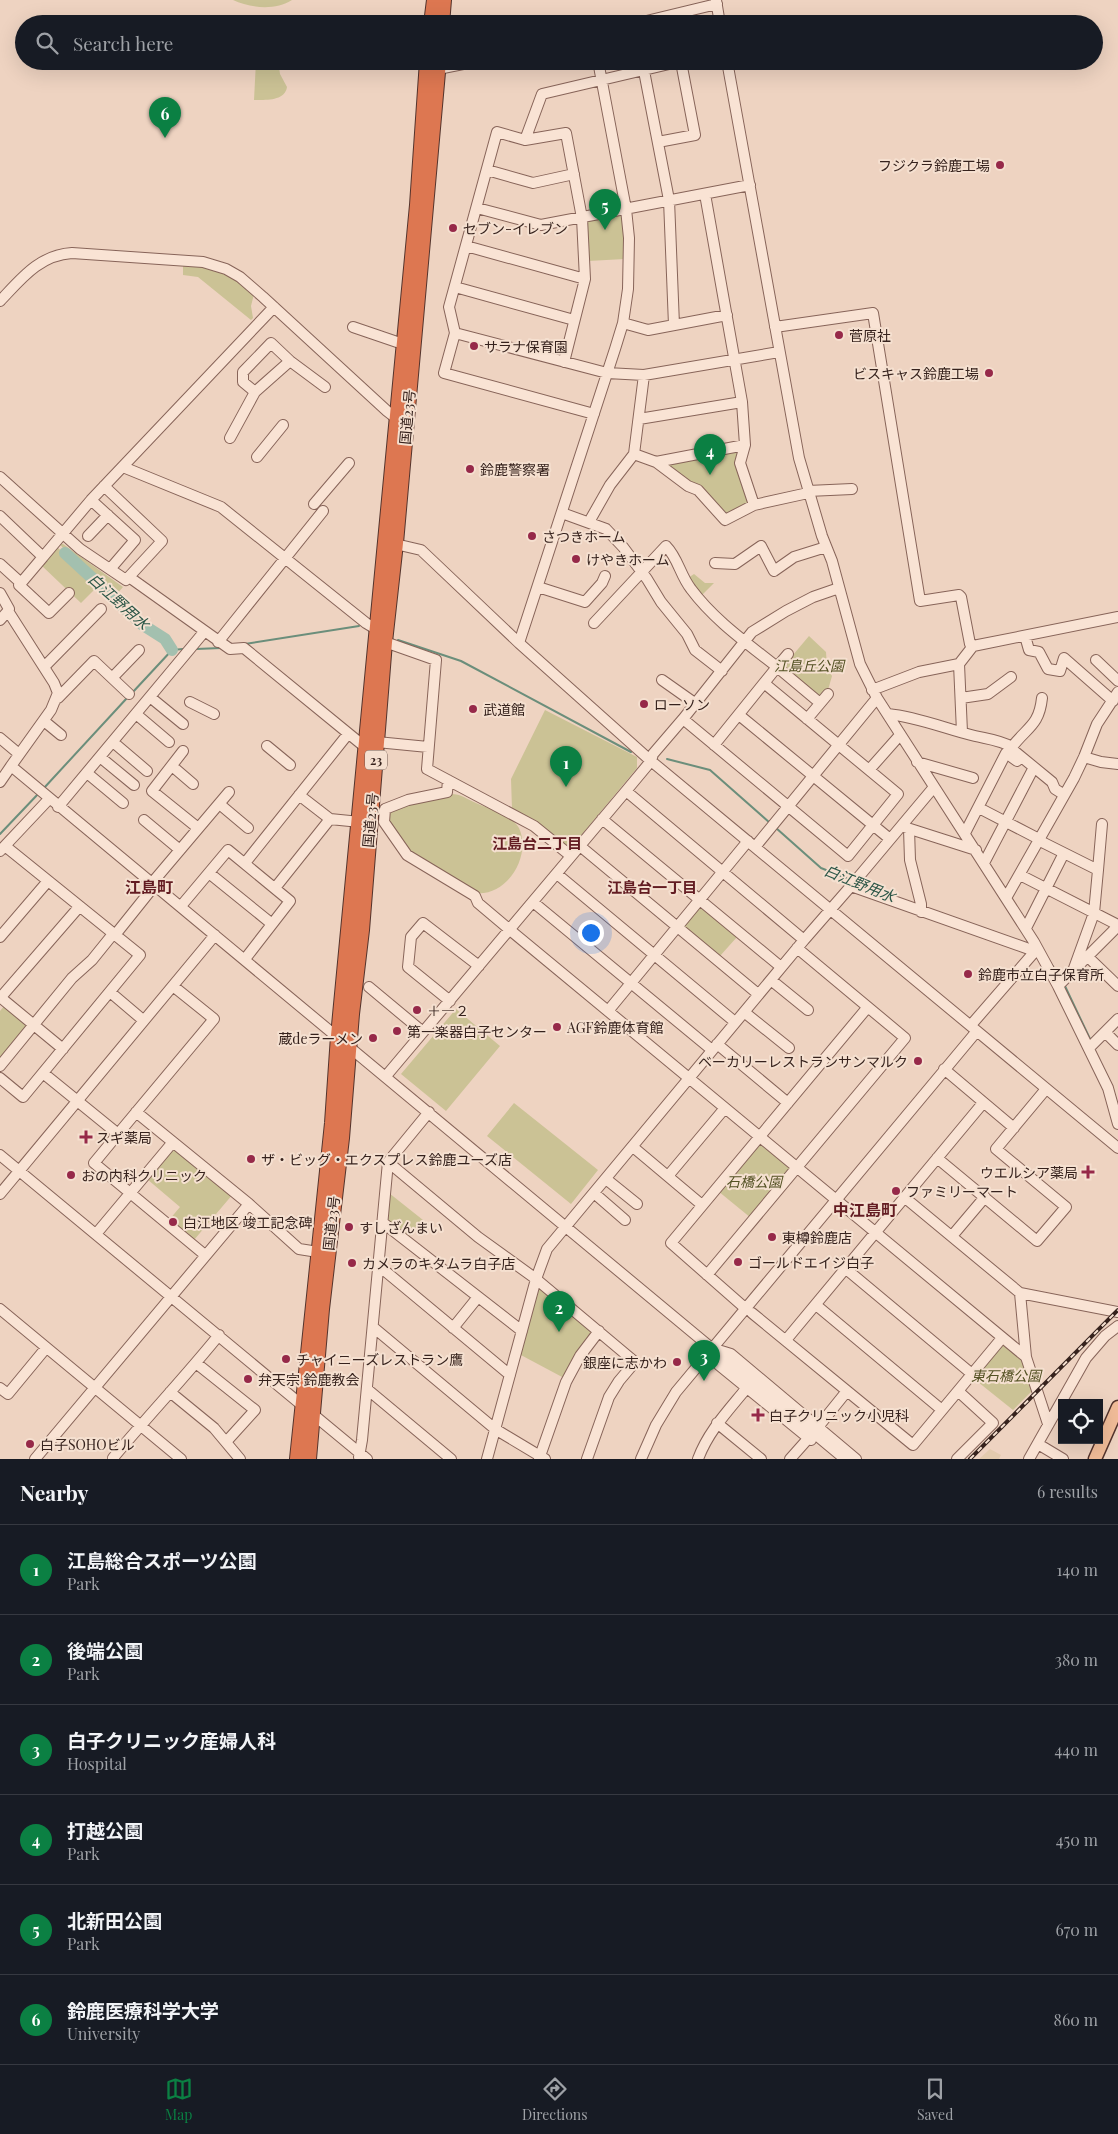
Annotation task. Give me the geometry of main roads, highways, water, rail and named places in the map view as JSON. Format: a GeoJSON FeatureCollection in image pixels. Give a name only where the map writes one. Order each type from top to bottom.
{"type":"FeatureCollection","features":[{"type":"Feature","properties":{"kind":"highway"},"geometry":{"type":"LineString","coordinates":[[432,15],[434,0]]}},
{"type":"Feature","properties":{"kind":"highway"},"geometry":{"type":"LineString","coordinates":[[443,15],[444,0]]}},
{"type":"Feature","properties":{"kind":"highway","name":"国道23号"},"geometry":{"type":"LineString","coordinates":[[297,1459],[332,1123],[338,1036],[360,822],[386,642],[390,542],[433,70]]}},
{"type":"Feature","properties":{"kind":"highway","name":"国道23号"},"geometry":{"type":"LineString","coordinates":[[309,1459],[322,1309],[342,1138],[362,930],[376,628],[390,542]]}},
{"type":"Feature","properties":{"kind":"main road"},"geometry":{"type":"LineString","coordinates":[[1095,1459],[1118,1407]]}},
{"type":"Feature","properties":{"kind":"waterway","name":"白江野用水"},"geometry":{"type":"LineString","coordinates":[[65,553],[143,625],[165,639],[172,650]]}},
{"type":"Feature","properties":{"kind":"waterway"},"geometry":{"type":"LineString","coordinates":[[245,644],[359,626]]}},
{"type":"Feature","properties":{"kind":"waterway"},"geometry":{"type":"LineString","coordinates":[[398,640],[461,661],[631,752]]}},
{"type":"Feature","properties":{"kind":"waterway"},"geometry":{"type":"LineString","coordinates":[[196,649],[221,648]]}},
{"type":"Feature","properties":{"kind":"waterway"},"geometry":{"type":"LineString","coordinates":[[132,693],[172,650],[183,649]]}},
{"type":"Feature","properties":{"kind":"waterway"},"geometry":{"type":"LineString","coordinates":[[44,788],[127,698]]}},
{"type":"Feature","properties":{"kind":"waterway","name":"白江野用水"},"geometry":{"type":"LineString","coordinates":[[667,759],[710,770],[770,823]]}},
{"type":"Feature","properties":{"kind":"waterway"},"geometry":{"type":"LineString","coordinates":[[0,834],[39,793]]}},
{"type":"Feature","properties":{"kind":"waterway","name":"白江野用水"},"geometry":{"type":"LineString","coordinates":[[776,828],[821,868],[851,880]]}},
{"type":"Feature","properties":{"kind":"waterway"},"geometry":{"type":"LineString","coordinates":[[1052,965],[1060,978]]}},
{"type":"Feature","properties":{"kind":"waterway"},"geometry":{"type":"LineString","coordinates":[[1064,984],[1091,1041]]}},
{"type":"Feature","properties":{"kind":"railway"},"geometry":{"type":"LineString","coordinates":[[970,1459],[1118,1310]]}},
{"type":"Feature","properties":{"kind":"place","name":"鈴鹿医療科学大学"},"geometry":{"type":"Point","coordinates":[165,138]}},
{"type":"Feature","properties":{"kind":"place","name":"フジクラ鈴鹿工場"},"geometry":{"type":"Point","coordinates":[1000,165]}},
{"type":"Feature","properties":{"kind":"place","name":"セブン-イレブン"},"geometry":{"type":"Point","coordinates":[453,228]}},
{"type":"Feature","properties":{"kind":"place","name":"北新田公園"},"geometry":{"type":"Point","coordinates":[605,230]}},
{"type":"Feature","properties":{"kind":"place","name":"菅原社"},"geometry":{"type":"Point","coordinates":[839,335]}},
{"type":"Feature","properties":{"kind":"place","name":"サラナ保育園"},"geometry":{"type":"Point","coordinates":[474,346]}},
{"type":"Feature","properties":{"kind":"place","name":"ビスキャス鈴鹿工場"},"geometry":{"type":"Point","coordinates":[989,373]}},
{"type":"Feature","properties":{"kind":"place","name":"鈴鹿警察署"},"geometry":{"type":"Point","coordinates":[470,469]}},
{"type":"Feature","properties":{"kind":"place","name":"打越公園"},"geometry":{"type":"Point","coordinates":[710,475]}},
{"type":"Feature","properties":{"kind":"place","name":"さつきホーム"},"geometry":{"type":"Point","coordinates":[532,536]}},
{"type":"Feature","properties":{"kind":"place","name":"けやきホーム"},"geometry":{"type":"Point","coordinates":[576,559]}},
{"type":"Feature","properties":{"kind":"place","name":"ローソン"},"geometry":{"type":"Point","coordinates":[644,704]}},
{"type":"Feature","properties":{"kind":"place","name":"武道館"},"geometry":{"type":"Point","coordinates":[473,709]}},
{"type":"Feature","properties":{"kind":"place","name":"江島総合スポーツ公園"},"geometry":{"type":"Point","coordinates":[566,787]}},
{"type":"Feature","properties":{"kind":"place","name":"鈴鹿市立白子保育所"},"geometry":{"type":"Point","coordinates":[968,974]}},
{"type":"Feature","properties":{"kind":"place","name":"＋―２"},"geometry":{"type":"Point","coordinates":[417,1010]}},
{"type":"Feature","properties":{"kind":"place","name":"AGF鈴鹿体育館"},"geometry":{"type":"Point","coordinates":[557,1027]}},
{"type":"Feature","properties":{"kind":"place","name":"第一楽器白子センター"},"geometry":{"type":"Point","coordinates":[397,1031]}},
{"type":"Feature","properties":{"kind":"place","name":"蔵deラーメン"},"geometry":{"type":"Point","coordinates":[373,1038]}},
{"type":"Feature","properties":{"kind":"place","name":"ベーカリーレストランサンマルク"},"geometry":{"type":"Point","coordinates":[918,1061]}},
{"type":"Feature","properties":{"kind":"place","name":"スギ薬局"},"geometry":{"type":"Point","coordinates":[86,1137]}},
{"type":"Feature","properties":{"kind":"place","name":"ザ・ビッグ・エクスプレス鈴鹿ユーズ店"},"geometry":{"type":"Point","coordinates":[251,1159]}},
{"type":"Feature","properties":{"kind":"place","name":"ウエルシア薬局"},"geometry":{"type":"Point","coordinates":[1088,1172]}},
{"type":"Feature","properties":{"kind":"place","name":"おの内科クリニック"},"geometry":{"type":"Point","coordinates":[71,1175]}},
{"type":"Feature","properties":{"kind":"place","name":"ファミリーマート"},"geometry":{"type":"Point","coordinates":[896,1191]}},
{"type":"Feature","properties":{"kind":"place","name":"白江地区 竣工記念碑"},"geometry":{"type":"Point","coordinates":[173,1222]}},
{"type":"Feature","properties":{"kind":"place","name":"すしざんまい"},"geometry":{"type":"Point","coordinates":[349,1227]}},
{"type":"Feature","properties":{"kind":"place","name":"東樽鈴鹿店"},"geometry":{"type":"Point","coordinates":[772,1237]}},
{"type":"Feature","properties":{"kind":"place","name":"ゴールドエイジ白子"},"geometry":{"type":"Point","coordinates":[738,1262]}},
{"type":"Feature","properties":{"kind":"place","name":"カメラのキタムラ白子店"},"geometry":{"type":"Point","coordinates":[352,1263]}},
{"type":"Feature","properties":{"kind":"place","name":"後端公園"},"geometry":{"type":"Point","coordinates":[559,1332]}},
{"type":"Feature","properties":{"kind":"place","name":"チャイニーズレストラン鷹"},"geometry":{"type":"Point","coordinates":[286,1359]}},
{"type":"Feature","properties":{"kind":"place","name":"銀座に志かわ"},"geometry":{"type":"Point","coordinates":[677,1362]}},
{"type":"Feature","properties":{"kind":"place","name":"弁天宗 鈴鹿教会"},"geometry":{"type":"Point","coordinates":[248,1379]}},
{"type":"Feature","properties":{"kind":"place","name":"白子クリニック産婦人科"},"geometry":{"type":"Point","coordinates":[704,1381]}},
{"type":"Feature","properties":{"kind":"place","name":"白子クリニック小児科"},"geometry":{"type":"Point","coordinates":[758,1415]}},
{"type":"Feature","properties":{"kind":"place","name":"白子SOHOビル"},"geometry":{"type":"Point","coordinates":[30,1444]}},
{"type":"Feature","properties":{"kind":"district","name":"江島台二丁目"},"geometry":{"type":"Point","coordinates":[537,843]}},
{"type":"Feature","properties":{"kind":"district","name":"江島町"},"geometry":{"type":"Point","coordinates":[149,886]}},
{"type":"Feature","properties":{"kind":"district","name":"江島台一丁目"},"geometry":{"type":"Point","coordinates":[652,887]}},
{"type":"Feature","properties":{"kind":"district","name":"中江島町"},"geometry":{"type":"Point","coordinates":[865,1209]}},
{"type":"Feature","properties":{"kind":"park label","name":"江島丘公園"},"geometry":{"type":"Point","coordinates":[809,665]}},
{"type":"Feature","properties":{"kind":"park label","name":"石橋公園"},"geometry":{"type":"Point","coordinates":[754,1181]}},
{"type":"Feature","properties":{"kind":"park label","name":"東石橋公園"},"geometry":{"type":"Point","coordinates":[1006,1375]}}]}
